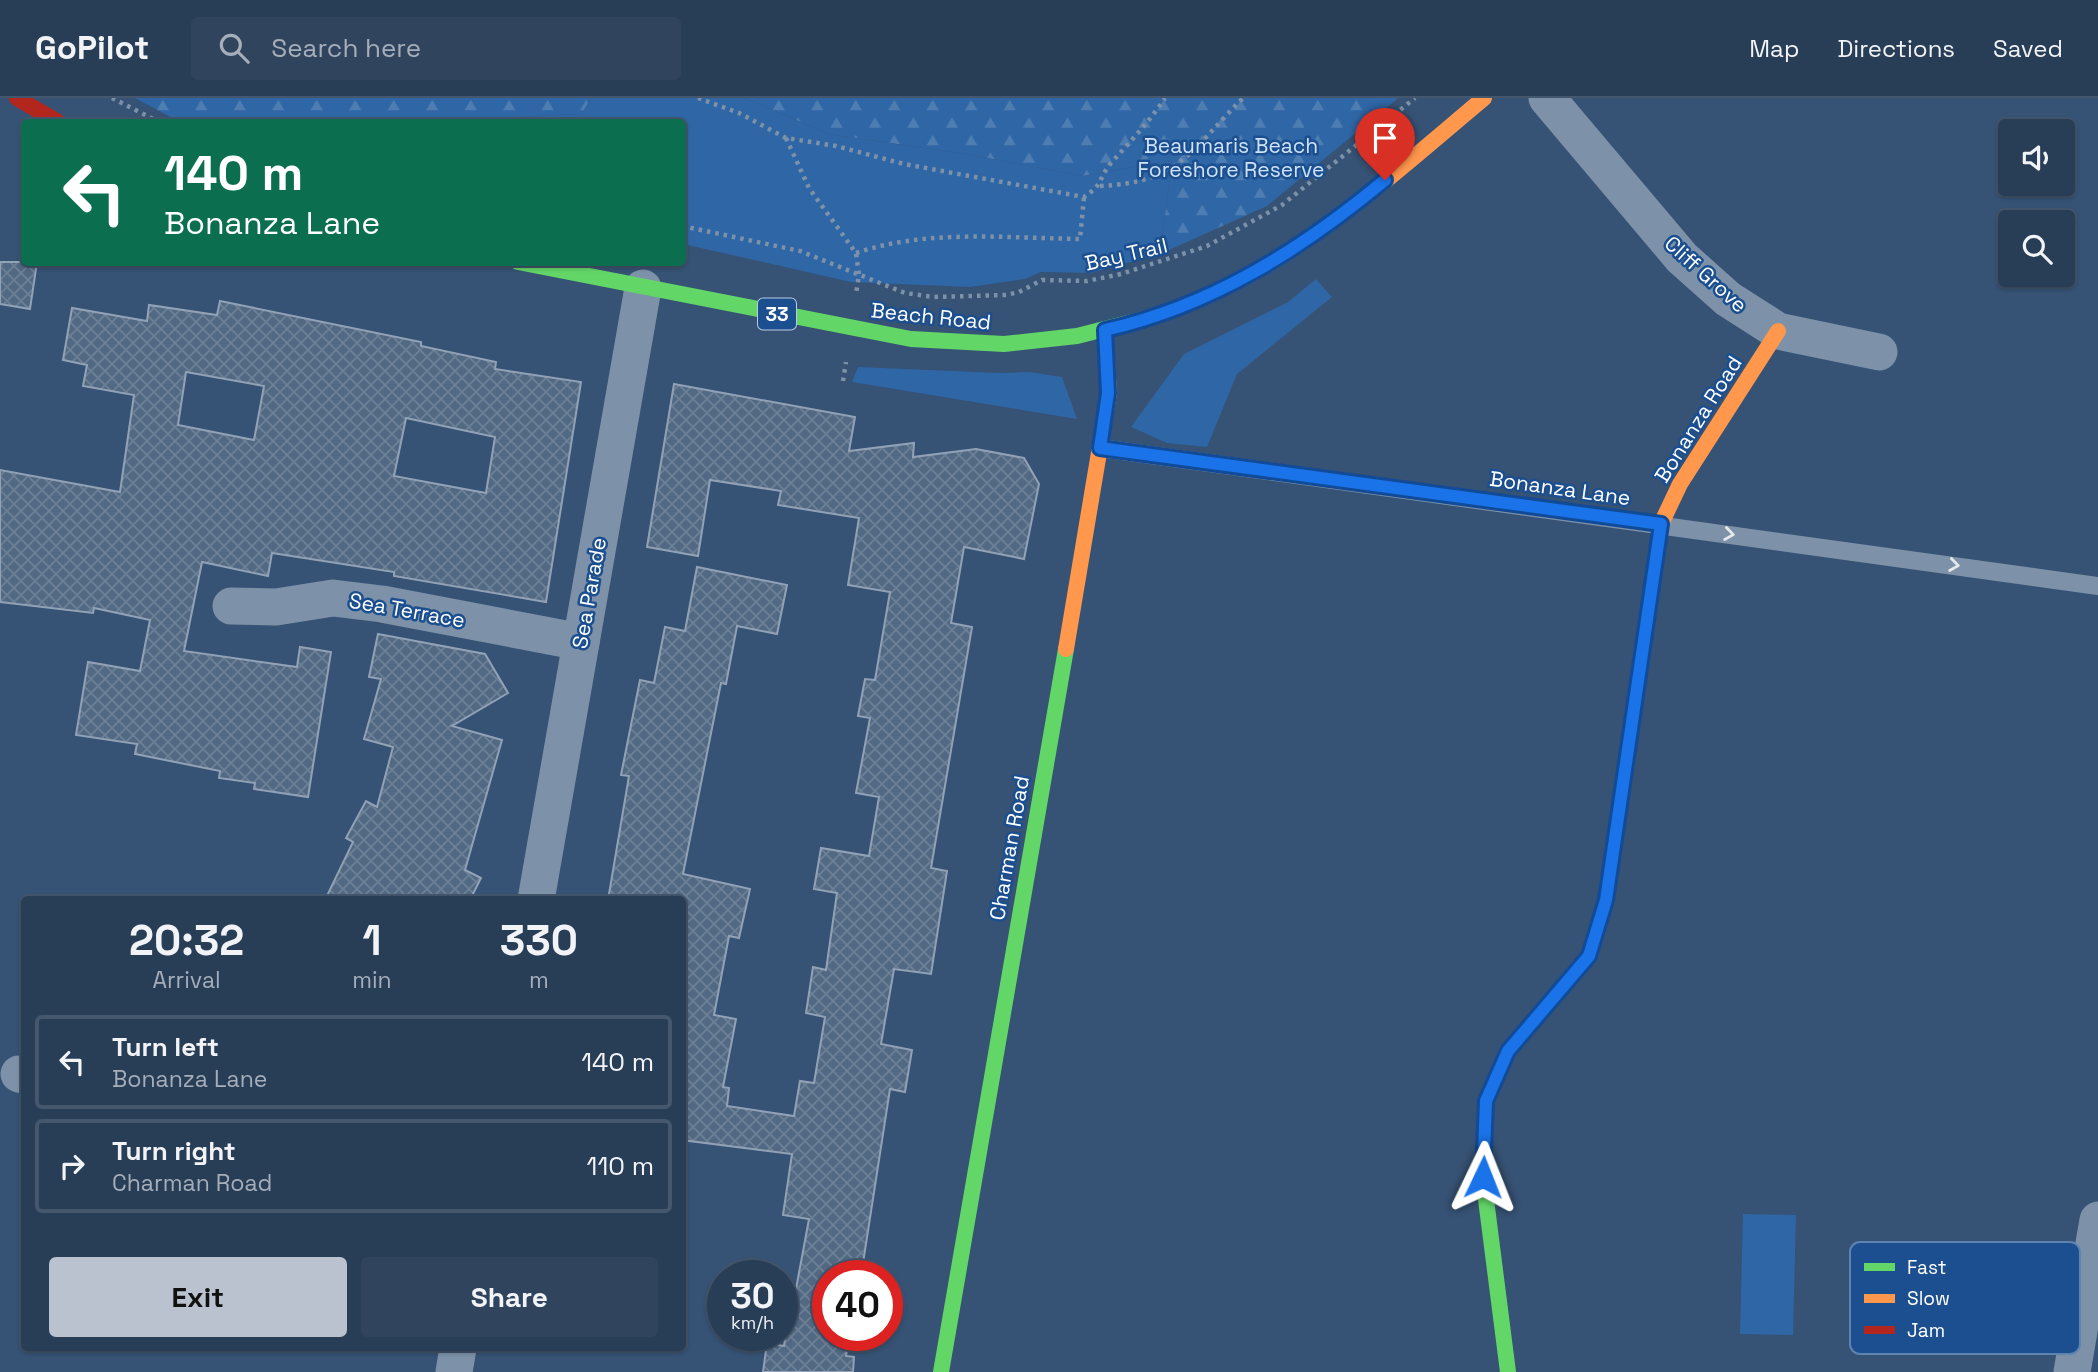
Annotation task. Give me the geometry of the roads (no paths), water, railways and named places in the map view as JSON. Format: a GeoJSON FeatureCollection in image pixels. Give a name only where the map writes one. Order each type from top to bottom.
{"type":"FeatureCollection","features":[{"type":"Feature","properties":{"kind":"main road"},"geometry":{"type":"LineString","coordinates":[[17,98],[53,119]]}},
{"type":"Feature","properties":{"kind":"main road","name":"Beach Road"},"geometry":{"type":"LineString","coordinates":[[537,266],[850,328],[940,342],[1004,344],[1050,340],[1105,330],[1173,311],[1262,269],[1346,213],[1484,98]]}},
{"type":"Feature","properties":{"kind":"main road","name":"Charman Road"},"geometry":{"type":"LineString","coordinates":[[941,1372],[1100,448],[1108,393],[1105,330]]}},
{"type":"Feature","properties":{"kind":"main road","name":"Bonanza Road"},"geometry":{"type":"LineString","coordinates":[[1508,1372],[1483,1177],[1486,1101],[1508,1051],[1589,956],[1606,900],[1661,524],[1680,484],[1778,331]]}},
{"type":"Feature","properties":{"kind":"street","name":"Cliff Grove"},"geometry":{"type":"LineString","coordinates":[[1547,98],[1682,258],[1728,299],[1778,331],[1879,352]]}},
{"type":"Feature","properties":{"kind":"street","name":"Sea Parade"},"geometry":{"type":"LineString","coordinates":[[537,896],[643,288]]}},
{"type":"Feature","properties":{"kind":"street","name":"Sea Terrace"},"geometry":{"type":"LineString","coordinates":[[231,606],[276,607],[332,598],[382,604],[581,642]]}},
{"type":"Feature","properties":{"kind":"street"},"geometry":{"type":"LineString","coordinates":[[2080,1327],[2098,1225]]}},
{"type":"Feature","properties":{"kind":"street"},"geometry":{"type":"LineString","coordinates":[[454,1372],[458,1351]]}},
{"type":"Feature","properties":{"kind":"street"},"geometry":{"type":"LineString","coordinates":[[2072,1372],[2075,1354]]}},
{"type":"Feature","properties":{"kind":"lane","name":"Bonanza Lane"},"geometry":{"type":"LineString","coordinates":[[1100,448],[2098,586]]}},
{"type":"Feature","properties":{"kind":"park label","name":"Beaumaris Beach Foreshore Reserve"},"geometry":{"type":"Point","coordinates":[1231,157]}}]}
